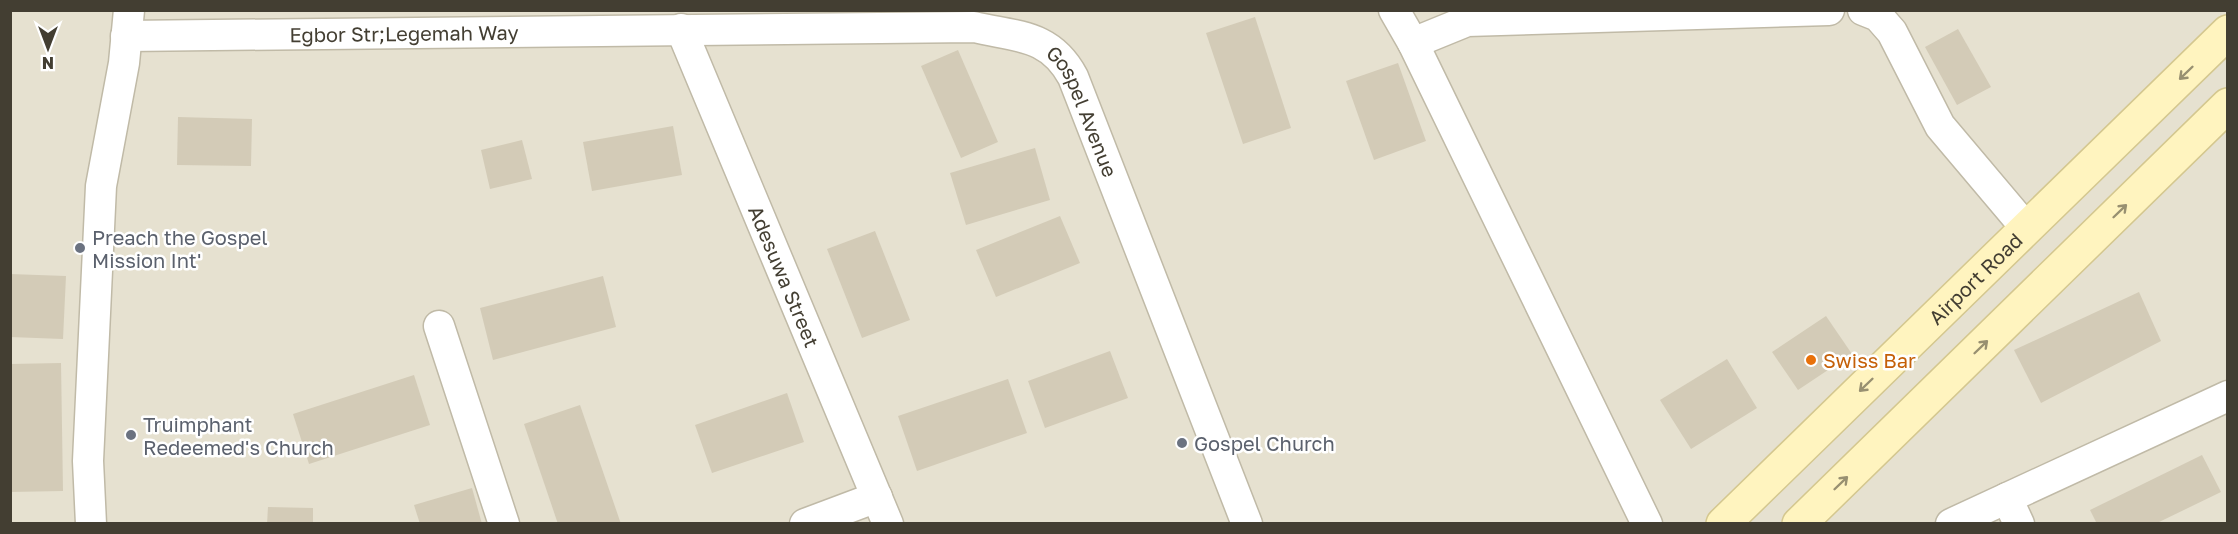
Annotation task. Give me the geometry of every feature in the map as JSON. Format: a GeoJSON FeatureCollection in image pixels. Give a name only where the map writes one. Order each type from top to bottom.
{"type":"FeatureCollection","features":[{"type":"Feature","properties":{"kind":"main road","name":"Airport Road"},"geometry":{"type":"LineString","coordinates":[[1724,524],[2228,32]]}},
{"type":"Feature","properties":{"kind":"main road"},"geometry":{"type":"LineString","coordinates":[[1799,524],[2228,105]]}},
{"type":"Feature","properties":{"kind":"street"},"geometry":{"type":"LineString","coordinates":[[1394,10],[1413,43],[1647,524]]}},
{"type":"Feature","properties":{"kind":"street"},"geometry":{"type":"LineString","coordinates":[[1413,43],[1467,21],[1829,10]]}},
{"type":"Feature","properties":{"kind":"street"},"geometry":{"type":"LineString","coordinates":[[1863,10],[1878,16],[1892,32],[1940,126],[2027,229]]}},
{"type":"Feature","properties":{"kind":"street","name":"Gospel Avenue"},"geometry":{"type":"LineString","coordinates":[[681,29],[978,19],[1044,43],[1064,59],[1074,76],[1247,524]]}},
{"type":"Feature","properties":{"kind":"street","name":"Egbor Str;Legemah Way"},"geometry":{"type":"LineString","coordinates":[[128,23],[552,21],[681,29]]}},
{"type":"Feature","properties":{"kind":"street"},"geometry":{"type":"LineString","coordinates":[[91,524],[88,461],[101,186],[128,23]]}},
{"type":"Feature","properties":{"kind":"street","name":"Adesuwa Street"},"geometry":{"type":"LineString","coordinates":[[681,29],[882,510]]}},
{"type":"Feature","properties":{"kind":"street"},"geometry":{"type":"LineString","coordinates":[[439,326],[504,524]]}},
{"type":"Feature","properties":{"kind":"street"},"geometry":{"type":"LineString","coordinates":[[1951,524],[2013,511],[2228,396]]}},
{"type":"Feature","properties":{"kind":"street"},"geometry":{"type":"LineString","coordinates":[[805,524],[882,510]]}},
{"type":"Feature","properties":{"kind":"shaded area"},"geometry":{"type":"Polygon","coordinates":[[[11,11],[2227,11],[2227,523],[11,523],[11,11]]]}},
{"type":"Feature","properties":{"kind":"building"},"geometry":{"type":"Polygon","coordinates":[[[1255,17],[1291,128],[1243,144],[1206,33],[1255,17]]]}},
{"type":"Feature","properties":{"kind":"building"},"geometry":{"type":"Polygon","coordinates":[[[1958,29],[1991,87],[1957,105],[1925,47],[1958,29]]]}},
{"type":"Feature","properties":{"kind":"building"},"geometry":{"type":"Polygon","coordinates":[[[958,50],[998,142],[961,158],[921,66],[958,50]]]}},
{"type":"Feature","properties":{"kind":"building"},"geometry":{"type":"Polygon","coordinates":[[[1398,63],[1426,141],[1374,160],[1346,81],[1398,63]]]}},
{"type":"Feature","properties":{"kind":"building"},"geometry":{"type":"Polygon","coordinates":[[[178,117],[252,119],[251,166],[177,165],[178,117]]]}},
{"type":"Feature","properties":{"kind":"building"},"geometry":{"type":"Polygon","coordinates":[[[673,126],[682,175],[592,191],[583,142],[673,126]]]}},
{"type":"Feature","properties":{"kind":"building"},"geometry":{"type":"Polygon","coordinates":[[[522,140],[532,179],[490,189],[481,150],[522,140]]]}},
{"type":"Feature","properties":{"kind":"building"},"geometry":{"type":"Polygon","coordinates":[[[1035,148],[1050,200],[966,225],[950,173],[1035,148]]]}},
{"type":"Feature","properties":{"kind":"building"},"geometry":{"type":"Polygon","coordinates":[[[1060,216],[1080,263],[996,297],[976,250],[1060,216]]]}},
{"type":"Feature","properties":{"kind":"building"},"geometry":{"type":"Polygon","coordinates":[[[875,231],[910,320],[862,338],[827,249],[875,231]]]}},
{"type":"Feature","properties":{"kind":"building"},"geometry":{"type":"Polygon","coordinates":[[[10,274],[66,276],[63,339],[10,337],[10,274]]]}},
{"type":"Feature","properties":{"kind":"building"},"geometry":{"type":"Polygon","coordinates":[[[603,276],[616,327],[493,360],[480,308],[603,276]]]}},
{"type":"Feature","properties":{"kind":"building"},"geometry":{"type":"Polygon","coordinates":[[[2139,292],[2161,341],[2041,403],[2014,350],[2139,292]]]}},
{"type":"Feature","properties":{"kind":"building"},"geometry":{"type":"Polygon","coordinates":[[[1826,316],[1852,354],[1798,390],[1772,352],[1826,316]]]}},
{"type":"Feature","properties":{"kind":"building"},"geometry":{"type":"Polygon","coordinates":[[[1110,351],[1128,398],[1045,428],[1028,381],[1110,351]]]}},
{"type":"Feature","properties":{"kind":"building"},"geometry":{"type":"Polygon","coordinates":[[[1727,359],[1757,408],[1691,449],[1660,400],[1727,359]]]}},
{"type":"Feature","properties":{"kind":"building"},"geometry":{"type":"Polygon","coordinates":[[[61,363],[63,491],[10,492],[10,364],[61,363]]]}},
{"type":"Feature","properties":{"kind":"building"},"geometry":{"type":"Polygon","coordinates":[[[414,375],[430,425],[309,464],[293,414],[414,375]]]}},
{"type":"Feature","properties":{"kind":"building"},"geometry":{"type":"Polygon","coordinates":[[[1008,379],[1027,433],[917,471],[898,416],[1008,379]]]}},
{"type":"Feature","properties":{"kind":"building"},"geometry":{"type":"Polygon","coordinates":[[[787,393],[804,442],[712,473],[695,425],[787,393]]]}},
{"type":"Feature","properties":{"kind":"building"},"geometry":{"type":"Polygon","coordinates":[[[580,405],[621,524],[558,524],[524,424],[580,405]]]}},
{"type":"Feature","properties":{"kind":"building"},"geometry":{"type":"Polygon","coordinates":[[[2202,455],[2221,492],[2155,524],[2097,524],[2090,510],[2202,455]]]}},
{"type":"Feature","properties":{"kind":"building"},"geometry":{"type":"Polygon","coordinates":[[[472,488],[482,524],[420,524],[414,505],[472,488]]]}},
{"type":"Feature","properties":{"kind":"building"},"geometry":{"type":"Polygon","coordinates":[[[268,507],[313,508],[313,524],[267,524],[268,507]]]}},
{"type":"Feature","properties":{"kind":"place","name":"Preach the Gospel Mission Int'"},"geometry":{"type":"Point","coordinates":[80,248]}},
{"type":"Feature","properties":{"kind":"place","name":"Swiss Bar"},"geometry":{"type":"Point","coordinates":[1811,360]}},
{"type":"Feature","properties":{"kind":"place","name":"Truimphant Redeemed's Church"},"geometry":{"type":"Point","coordinates":[131,435]}},
{"type":"Feature","properties":{"kind":"place","name":"Gospel Church"},"geometry":{"type":"Point","coordinates":[1182,443]}}]}
